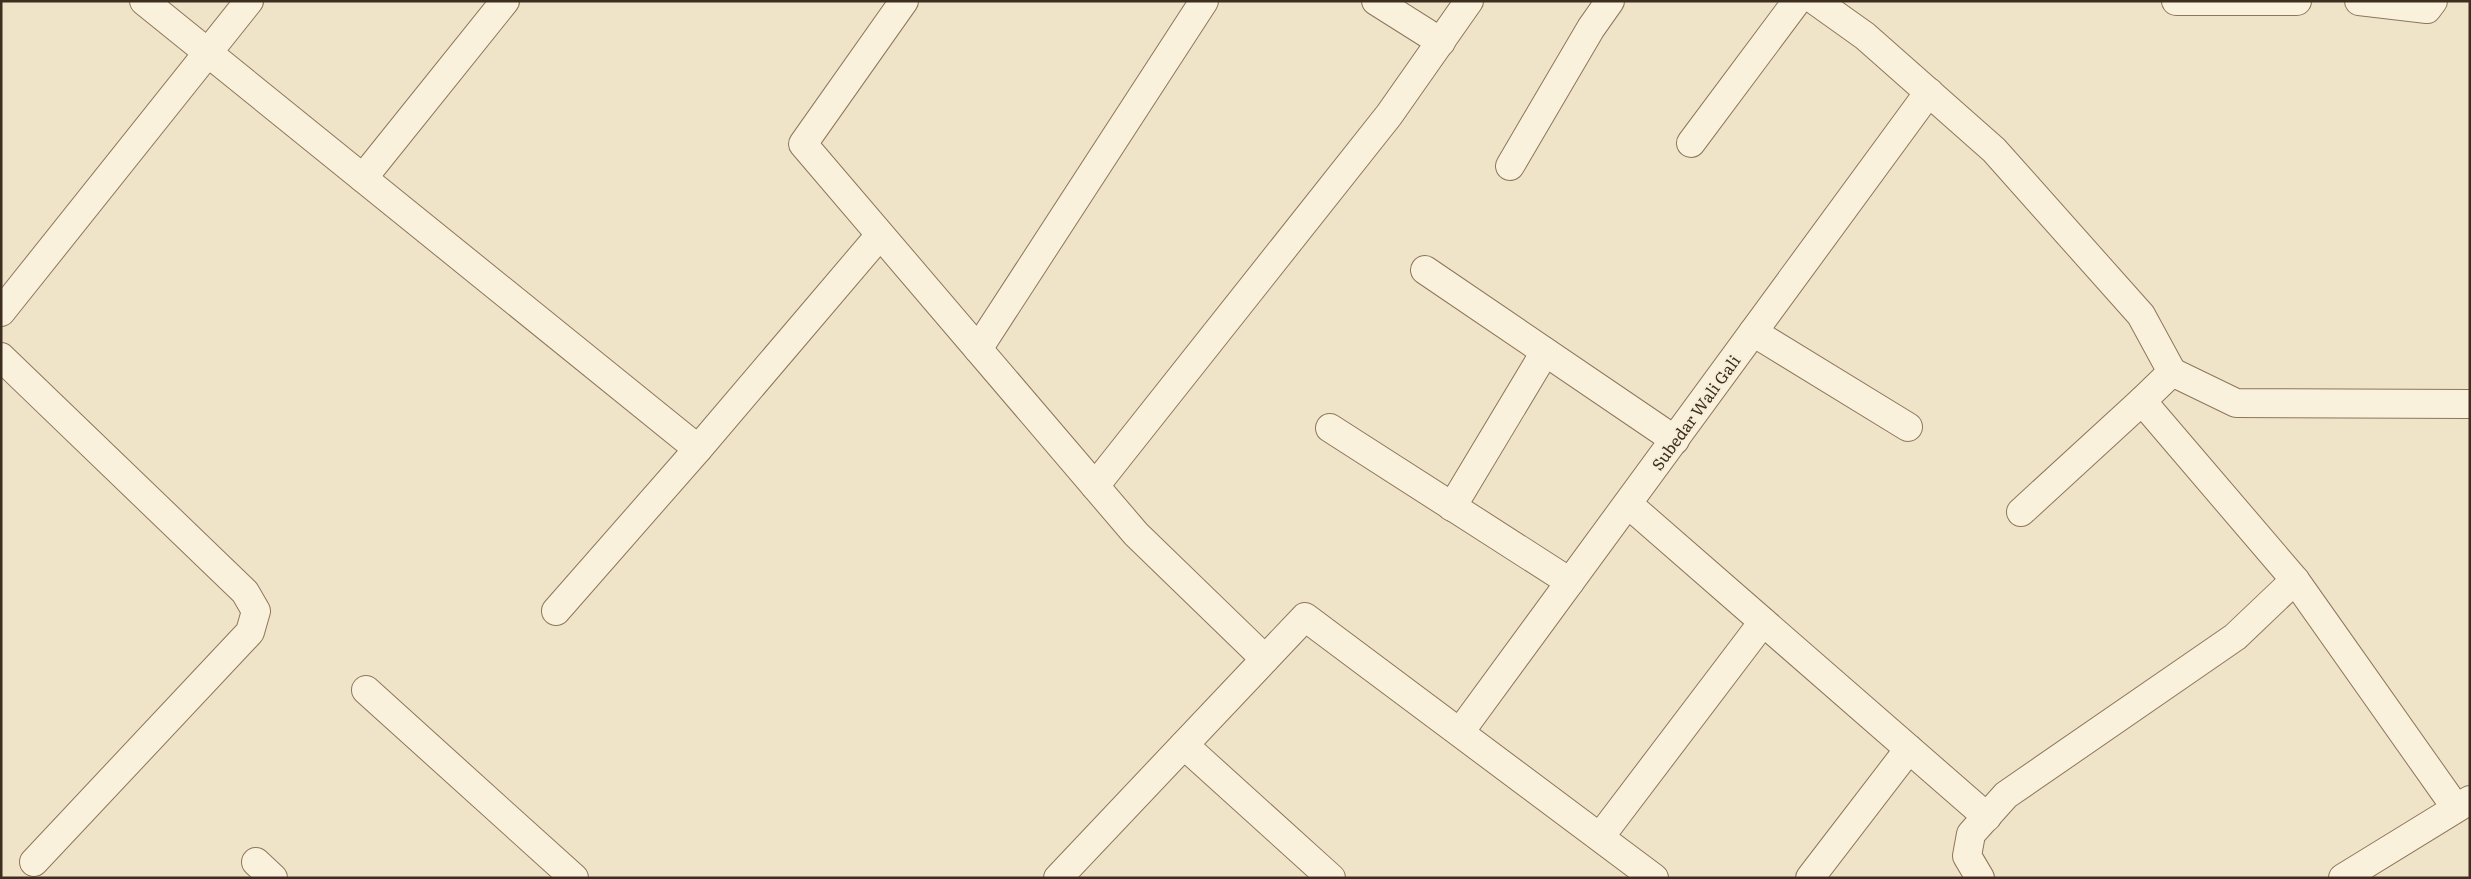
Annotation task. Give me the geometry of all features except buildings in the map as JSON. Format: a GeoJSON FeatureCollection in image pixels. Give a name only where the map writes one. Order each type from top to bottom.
{"type":"FeatureCollection","features":[{"type":"Feature","properties":{"kind":"street"},"geometry":{"type":"LineString","coordinates":[[144,1],[698,449]]}},
{"type":"Feature","properties":{"kind":"street"},"geometry":{"type":"LineString","coordinates":[[1,312],[248,1]]}},
{"type":"Feature","properties":{"kind":"street"},"geometry":{"type":"LineString","coordinates":[[363,178],[505,1]]}},
{"type":"Feature","properties":{"kind":"street"},"geometry":{"type":"LineString","coordinates":[[904,1],[803,144],[1136,534],[1265,659]]}},
{"type":"Feature","properties":{"kind":"street"},"geometry":{"type":"LineString","coordinates":[[978,349],[1204,1]]}},
{"type":"Feature","properties":{"kind":"street"},"geometry":{"type":"LineString","coordinates":[[1376,1],[1441,42]]}},
{"type":"Feature","properties":{"kind":"street"},"geometry":{"type":"LineString","coordinates":[[1095,486],[1389,115],[1469,1]]}},
{"type":"Feature","properties":{"kind":"street"},"geometry":{"type":"LineString","coordinates":[[1510,166],[1591,28],[1610,1]]}},
{"type":"Feature","properties":{"kind":"street"},"geometry":{"type":"LineString","coordinates":[[1691,143],[1796,1]]}},
{"type":"Feature","properties":{"kind":"street"},"geometry":{"type":"LineString","coordinates":[[1816,1],[1866,36],[1994,150],[2141,315],[2172,372],[2236,403],[2470,404]]}},
{"type":"Feature","properties":{"kind":"street"},"geometry":{"type":"LineString","coordinates":[[2176,1],[2297,1]]}},
{"type":"Feature","properties":{"kind":"street"},"geometry":{"type":"LineString","coordinates":[[2359,1],[2427,9],[2433,1]]}},
{"type":"Feature","properties":{"kind":"street","name":"Subedar Wali Gali"},"geometry":{"type":"LineString","coordinates":[[1460,732],[1929,92]]}},
{"type":"Feature","properties":{"kind":"street"},"geometry":{"type":"LineString","coordinates":[[556,611],[698,449],[880,235]]}},
{"type":"Feature","properties":{"kind":"street"},"geometry":{"type":"LineString","coordinates":[[1425,270],[1675,440]]}},
{"type":"Feature","properties":{"kind":"street"},"geometry":{"type":"LineString","coordinates":[[1753,332],[1908,427]]}},
{"type":"Feature","properties":{"kind":"street"},"geometry":{"type":"LineString","coordinates":[[1452,507],[1545,352]]}},
{"type":"Feature","properties":{"kind":"street"},"geometry":{"type":"LineString","coordinates":[[1,357],[244,592],[256,611],[250,632],[34,862]]}},
{"type":"Feature","properties":{"kind":"street"},"geometry":{"type":"LineString","coordinates":[[2021,512],[2172,372]]}},
{"type":"Feature","properties":{"kind":"street"},"geometry":{"type":"LineString","coordinates":[[2142,401],[2295,580],[2463,804],[2343,878]]}},
{"type":"Feature","properties":{"kind":"street"},"geometry":{"type":"LineString","coordinates":[[1330,428],[1570,582]]}},
{"type":"Feature","properties":{"kind":"street"},"geometry":{"type":"LineString","coordinates":[[1628,504],[1987,817]]}},
{"type":"Feature","properties":{"kind":"street"},"geometry":{"type":"LineString","coordinates":[[1980,878],[1967,856],[1972,834],[2006,795],[2235,637],[2295,580]]}},
{"type":"Feature","properties":{"kind":"street"},"geometry":{"type":"LineString","coordinates":[[1058,878],[1305,617],[1654,878]]}},
{"type":"Feature","properties":{"kind":"street"},"geometry":{"type":"LineString","coordinates":[[1600,837],[1763,622]]}},
{"type":"Feature","properties":{"kind":"street"},"geometry":{"type":"LineString","coordinates":[[366,690],[574,878]]}},
{"type":"Feature","properties":{"kind":"street"},"geometry":{"type":"LineString","coordinates":[[1184,745],[1331,878]]}},
{"type":"Feature","properties":{"kind":"street"},"geometry":{"type":"LineString","coordinates":[[1810,878],[1909,749]]}}]}
